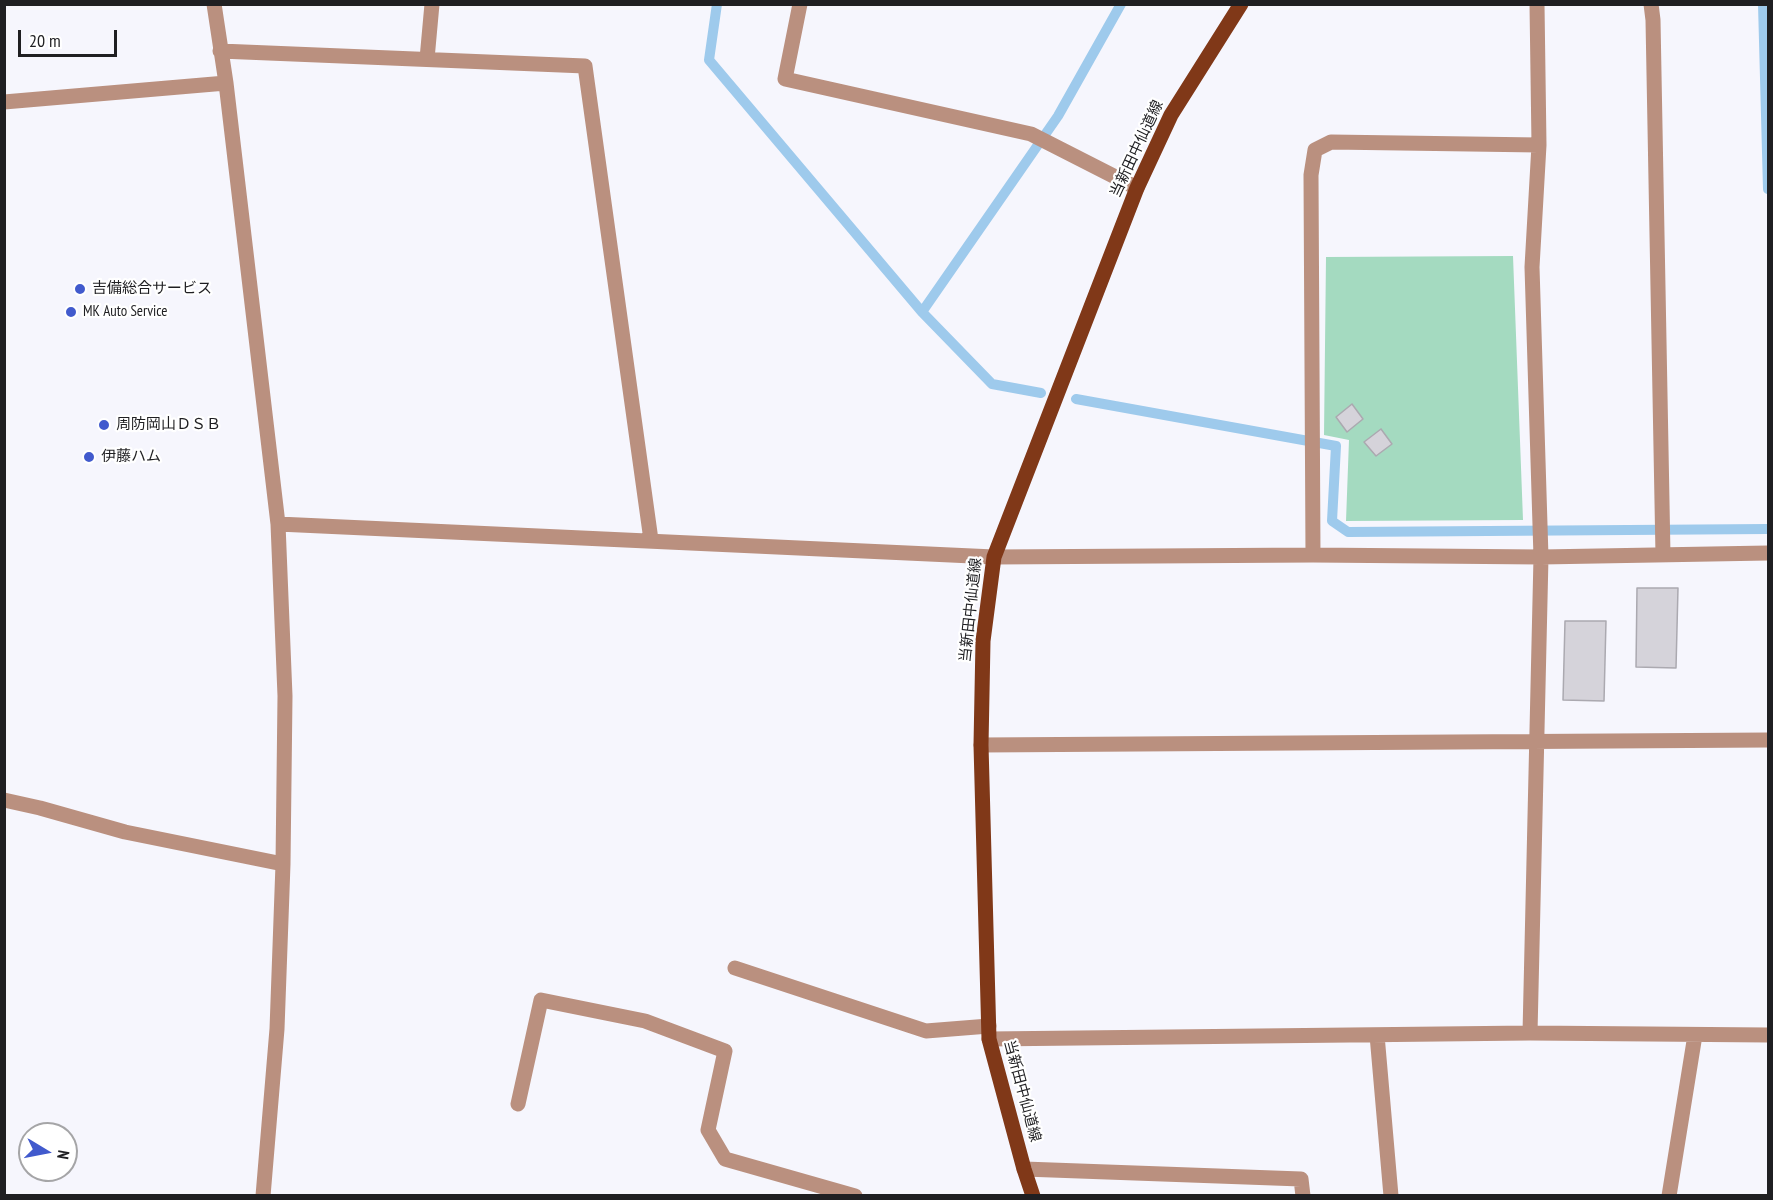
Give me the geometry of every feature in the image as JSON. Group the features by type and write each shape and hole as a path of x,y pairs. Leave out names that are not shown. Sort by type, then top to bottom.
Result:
{"main road":[{"name":"当新田中仙道線","path":"1033,1196 989,1033 981,744 983,642 994,557 1137,188 1171,115 1241,4"}],"street":[{"path":"214,4 226,83 278,524 285,696 283,864 277,1029 263,1196"},
{"path":"427,59 432,4"},
{"path":"800,4 785,79 1031,134 1137,188"},
{"path":"1530,1033 1540,550 1532,267 1539,145 1537,4"},
{"path":"1651,4 1663,547"},
{"path":"220,51 585,66 651,540"},
{"path":"4,102 226,83"},
{"path":"1313,555 1311,175 1315,150 1331,141 1539,145"},
{"path":"278,524 994,557 1313,555 1663,547 1768,553"},
{"path":"981,744 1768,740"},
{"path":"4,800 125,832 283,864"},
{"path":"735,968 926,1031 1377,1035 1530,1033 1768,1035"},
{"path":"518,1104 541,1000 645,1021 725,1051 708,1130 725,1159 855,1196"},
{"path":"1377,1035 1391,1196"},
{"path":"1669,1196 1695,1035"},
{"path":"1024,1169 1301,1179 1302,1196"}],"green space":[{"path":"1513,256 1523,520 1346,521 1349,440 1324,435 1326,257"}],"building":[{"path":"1352,404 1363,419 1347,432 1336,417"},
{"path":"1381,429 1392,444 1376,456 1364,442"},
{"path":"1637,588 1678,588 1676,668 1636,667"},
{"path":"1565,621 1606,621 1604,701 1563,700"}],"waterway":[{"path":"717,4 709,60 922,312 992,384 1041,393"},
{"path":"922,312 1058,116 1121,4"},
{"path":"1763,4 1768,189"},
{"path":"1076,399 1336,446 1332,521 1348,532 1768,529"}],"place":[{"name":"吉備総合サービス","path":"80,289"},
{"name":"MK Auto Service","path":"71,312"},
{"name":"周防岡山ＤＳＢ","path":"104,425"},
{"name":"伊藤ハム","path":"89,457"}]}
